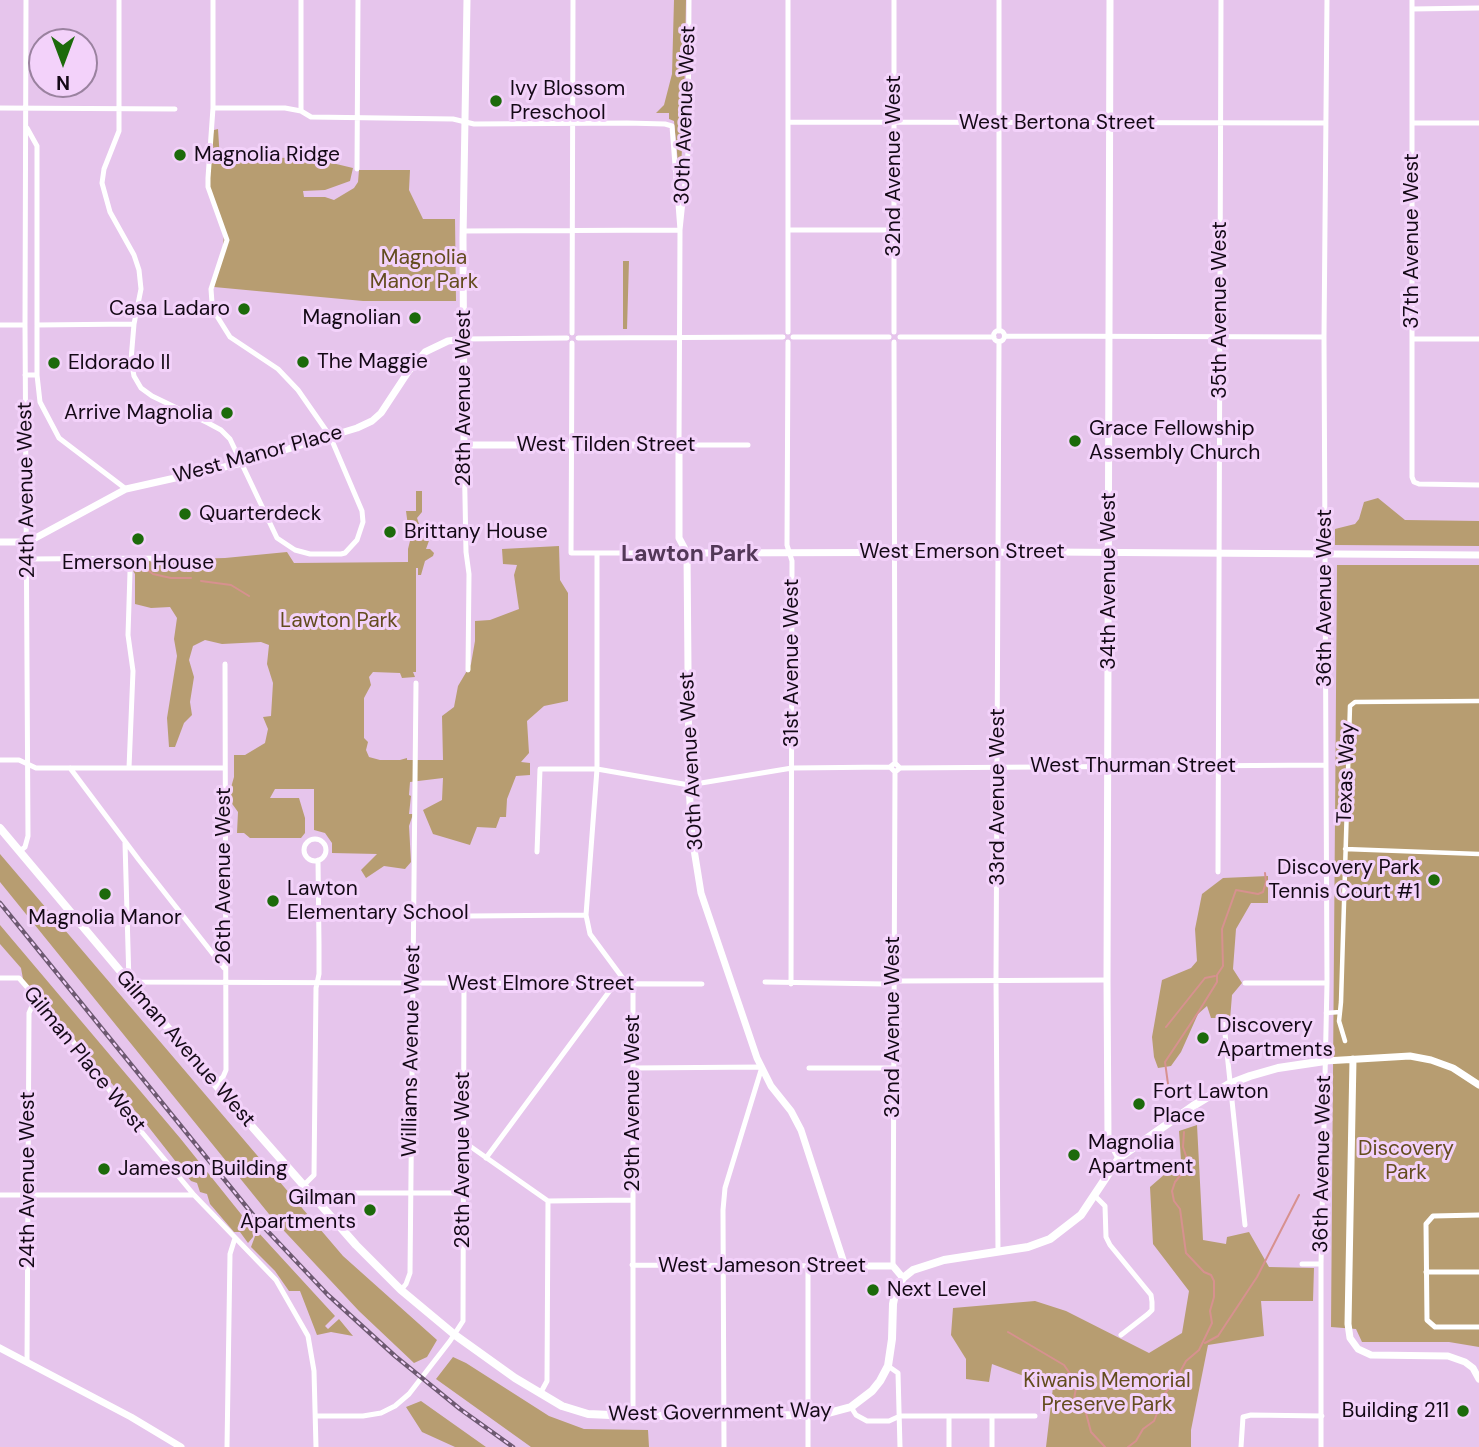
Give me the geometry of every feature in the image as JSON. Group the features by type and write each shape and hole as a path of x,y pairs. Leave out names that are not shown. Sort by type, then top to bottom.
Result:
{"main road":[{"name":"Gilman Avenue West","path":"0,828 215,1084 356,1245 401,1290 455,1335 540,1394 578,1411"},
{"path":"903,1278 925,1265 1028,1247 1055,1236 1075,1221 1119,1158 1165,1124 1229,1084 1278,1068 1325,1061"},
{"name":"West Government Way","path":"578,1411 598,1415 633,1416 808,1415 835,1413 851,1407 872,1391 888,1366 892,1339 892,1304 896,1289 903,1278"}],"street":[{"name":"24th Avenue West","path":"19,852 25,847 28,836 29,765 25,326 26,0"},
{"path":"119,0 119,131 102,183 110,212 134,254 139,270 141,289 131,360 134,376 141,388 165,404 190,413 221,430 230,439 276,538 286,546 310,554 345,553 359,535 363,522 362,511 330,436 298,390 278,369 230,337 215,313 211,289 227,240 208,187 213,108 213,0"},
{"path":"301,0 301,111"},
{"path":"357,169 358,0"},
{"name":"28th Avenue West","path":"467,0 463,231 468,670"},
{"path":"572,445 570,336 573,0"},
{"name":"30th Avenue West","path":"680,230 688,153 690,0"},
{"name":"31st Avenue West","path":"788,0 787,545 792,561 791,984"},
{"name":"32nd Avenue West","path":"893,1266 894,0"},
{"path":"999,0 999,331"},
{"name":"34th Avenue West","path":"1110,0 1108,1138 1119,1158"},
{"name":"35th Avenue West","path":"1219,872 1221,0"},
{"name":"36th Avenue West","path":"1321,1447 1321,1265 1327,983 1324,337 1327,0"},
{"name":"37th Avenue West","path":"1412,0 1412,477 1414,482 1425,485 1479,485"},
{"path":"1412,9 1479,8"},
{"path":"0,108 175,109"},
{"path":"213,108 285,108 301,111 311,117 572,123"},
{"name":"West Bertona Street","path":"788,122 1326,123"},
{"name":"30th Avenue West","path":"572,123 672,126 680,230 679,538 687,553 692,837 701,893 762,1067"},
{"path":"1412,123 1479,123"},
{"name":"24th Avenue West","path":"25,125 37,146 37,375 40,402 59,438 126,489"},
{"path":"463,231 680,230"},
{"path":"788,230 894,230"},
{"path":"37,325 134,324"},
{"path":"0,325 25,326"},
{"path":"999,331 1005,336 1324,337"},
{"path":"994,337 995,332 999,331"},
{"path":"464,340 570,336 994,337 999,342 1005,336"},
{"path":"572,343 578,338"},
{"path":"1412,339 1479,339"},
{"name":"West Manor Place","path":"27,542 126,489 242,463 357,428 372,421 388,406 408,372 425,352 449,341 464,340"},
{"name":"33rd Avenue West","path":"998,1252 996,980 999,342"},
{"path":"26,375 37,375"},
{"name":"West Tilden Street","path":"464,445 748,445"},
{"name":"West Emerson Street","path":"572,445 571,553 1220,552 1479,555"},
{"path":"0,542 27,542"},
{"name":"29th Avenue West","path":"597,553 597,769 586,915 590,934 633,992 633,1416"},
{"path":"28,559 172,558"},
{"path":"129,768 134,671 128,635 130,572"},
{"name":"26th Avenue West","path":"215,1084 226,1070 225,664"},
{"name":"Williams Avenue West","path":"401,1290 410,1273 416,682"},
{"name":"Texas Way","path":"1345,1041 1339,1021 1349,709 1352,703 1479,701"},
{"path":"0,760 19,760 36,768 224,768"},
{"name":"West Thurman Street","path":"537,852 540,769 597,769 689,785 792,768 1325,765"},
{"path":"70,768 125,843 225,968"},
{"path":"312,840 322,842 326,848 325,855 318,860 310,859 306,854 306,844 312,840"},
{"path":"125,843 129,982"},
{"path":"1345,849 1479,854"},
{"path":"304,1185 314,1175 320,905 318,860"},
{"path":"469,916 586,915"},
{"name":"Gilman Place West","path":"0,978 19,978 62,1027 135,1124 194,1195 276,1280 308,1336 314,1371 316,1416"},
{"path":"765,982 791,984 1107,980"},
{"name":"West Elmore Street","path":"129,982 702,984"},
{"path":"1245,983 1327,983"},
{"name":"28th Avenue West","path":"455,1335 463,1321 464,984"},
{"path":"485,1158 614,985"},
{"name":"24th Avenue West","path":"27,1363 29,1013 35,999"},
{"path":"1326,1013 1340,1012"},
{"path":"1224,1024 1245,1225"},
{"path":"1325,1061 1410,1056 1453,1068 1479,1085"},
{"path":"1353,1059 1348,1324 1350,1338 1358,1349 1371,1355 1448,1356 1465,1362 1473,1368 1479,1379"},
{"path":"634,1068 762,1067"},
{"path":"762,1067 771,1086 791,1111 801,1130 845,1266"},
{"path":"724,1447 725,1188 762,1067"},
{"path":"809,1068 892,1068"},
{"path":"464,1142 548,1201 632,1200"},
{"path":"312,1193 463,1193"},
{"path":"0,1195 194,1195"},
{"path":"1095,1196 1105,1206 1106,1237 1151,1295 1152,1310 1121,1335"},
{"path":"540,1394 547,1381 548,1201"},
{"path":"1479,1216 1433,1216 1426,1224 1429,1324 1435,1327 1479,1327"},
{"path":"227,1447 230,1254 234,1238"},
{"path":"1302,1264 1321,1265"},
{"name":"West Jameson Street","path":"632,1265 893,1266"},
{"path":"808,1266 808,1447"},
{"path":"893,1266 903,1278"},
{"path":"1426,1272 1479,1272"},
{"path":"317,1447 316,1416 363,1416 381,1413 395,1405 409,1394 455,1335"},
{"path":"0,1348 131,1417 181,1447"},
{"path":"888,1366 898,1373 900,1447"},
{"path":"851,1407 856,1415 867,1421 889,1421 900,1416 1035,1416"},
{"path":"948,1416 949,1447"},
{"path":"992,1416 992,1447"},
{"path":"1241,1447 1243,1417 1322,1416"}],"green space":[{"path":"674,0 686,0 680,184 674,121 669,119 669,113 656,113 664,105 672,74"},
{"name":"Magnolia Manor Park","path":"218,129 220,160 307,157 353,168 350,181 325,190 303,191 304,197 334,200 354,188 358,182 359,170 410,170 409,190 423,219 455,219 456,301 363,301 214,287 224,233 208,182 210,146 214,130"},
{"path":"623,261 629,261 627,329 623,329"},
{"name":"Lawton Park","path":"416,491 422,491 422,512 417,518 419,535 430,538 426,549 434,553 425,561 421,575 418,575 416,568 416,672 413,672 415,677 402,678 400,673 373,672 369,677 371,685 364,698 364,738 368,742 366,750 369,757 380,760 443,760 442,716 454,707 458,686 471,664 475,621 490,620 519,609 514,575 517,565 503,564 502,549 559,546 560,580 568,593 568,701 544,706 527,721 529,753 521,762 530,763 530,775 516,776 507,799 506,817 500,817 496,828 477,827 470,845 433,834 423,810 442,800 443,778 410,782 409,814 413,814 409,826 411,862 405,869 384,866 366,878 361,870 377,854 332,853 332,843 325,833 314,830 314,789 275,789 270,798 299,798 305,818 305,833 301,838 250,838 244,833 237,833 238,812 228,798 234,777 234,755 245,755 265,743 268,729 263,717 271,716 273,683 267,664 269,645 261,642 222,644 205,640 193,646 189,660 194,677 190,702 192,715 184,723 175,747 169,747 167,718 177,656 174,639 177,618 170,607 151,608 135,604 135,574 128,562 178,562 287,552 294,563 408,562 410,541 406,511 416,511"},
{"path":"1378,498 1405,520 1479,521 1479,546 1335,545 1335,529 1355,524 1364,502"},
{"name":"Discovery Park","path":"1337,565 1479,565 1479,1347 1449,1342 1362,1342 1356,1329 1331,1327"},
{"path":"0,854 343,1256 437,1340 427,1357 414,1363 359,1311 273,1219 0,882"},
{"path":"1268,876 1268,903 1251,903 1236,929 1233,969 1242,983 1232,995 1230,1020 1222,1023 1220,1018 1211,1018 1207,1006 1198,1014 1181,1052 1171,1066 1158,1068 1152,1037 1162,980 1191,968 1197,961 1195,929 1202,894 1223,878"},
{"path":"0,925 180,1138 253,1229 253,1237 248,1243 240,1232 234,1232 210,1204 207,1194 200,1192 197,1183 191,1181 23,979 21,968 0,944"},
{"name":"Kiwanis Memorial Preserve Park","path":"1197,1125 1203,1240 1226,1244 1227,1237 1249,1232 1269,1267 1314,1268 1313,1301 1261,1301 1264,1336 1208,1345 1191,1430 1191,1447 1046,1447 1053,1387 992,1364 989,1382 966,1379 966,1359 951,1335 953,1308 1035,1301 1066,1311 1149,1353 1182,1333 1189,1291 1153,1244 1150,1187 1181,1160 1179,1131"},
{"path":"257,1231 335,1316 325,1326 328,1329 339,1319 353,1336 331,1332 317,1335 300,1291 289,1291 275,1271 251,1247"},
{"path":"453,1357 549,1416 584,1429 648,1430 649,1447 531,1447 436,1379"},
{"path":"421,1401 486,1447 455,1447 422,1432 406,1407"}],"waterway":[{"path":"145,568 153,574 171,578 191,578"},
{"path":"201,581 231,585 249,596"},
{"path":"1168,1084 1165,1062 1217,982 1217,975 1223,966 1222,929 1236,890 1258,894 1263,892 1265,873"},
{"path":"1166,1027 1205,978 1215,976"},
{"path":"1128,1447 1136,1441 1143,1429 1154,1421 1165,1393 1186,1361 1199,1350 1212,1323 1210,1311 1214,1297 1214,1281 1211,1275 1204,1272 1186,1253 1180,1209 1174,1201 1172,1191 1175,1182 1189,1165 1183,1147 1184,1132"},
{"path":"1205,1343 1218,1336 1257,1277 1299,1195"},
{"path":"1008,1332 1064,1365 1076,1388 1074,1399 1086,1413 1091,1432 1105,1447"}],"railway":[{"path":"0,903 258,1221 328,1295 395,1356 460,1409 513,1447"}],"place":[{"name":"Ivy Blossom Preschool","path":"496,101"},
{"name":"Magnolia Ridge","path":"180,155"},
{"name":"Casa Ladaro","path":"244,309"},
{"name":"Magnolian","path":"415,318"},
{"name":"The Maggie","path":"303,362"},
{"name":"Eldorado II","path":"54,363"},
{"name":"Arrive Magnolia","path":"227,413"},
{"name":"Grace Fellowship Assembly Church","path":"1075,441"},
{"name":"Quarterdeck","path":"185,514"},
{"name":"Brittany House","path":"390,532"},
{"name":"Emerson House","path":"138,539"},
{"name":"Discovery Park Tennis Court #1","path":"1434,880"},
{"name":"Magnolia Manor","path":"105,894"},
{"name":"Lawton Elementary School","path":"273,901"},
{"name":"Discovery Apartments","path":"1203,1038"},
{"name":"Fort Lawton Place","path":"1139,1104"},
{"name":"Magnolia Apartment","path":"1074,1155"},
{"name":"Jameson Building","path":"104,1169"},
{"name":"Gilman Apartments","path":"370,1210"},
{"name":"Next Level","path":"873,1290"},
{"name":"Building 211","path":"1463,1411"}],"district":[{"name":"Lawton Park","path":"690,555"}]}
